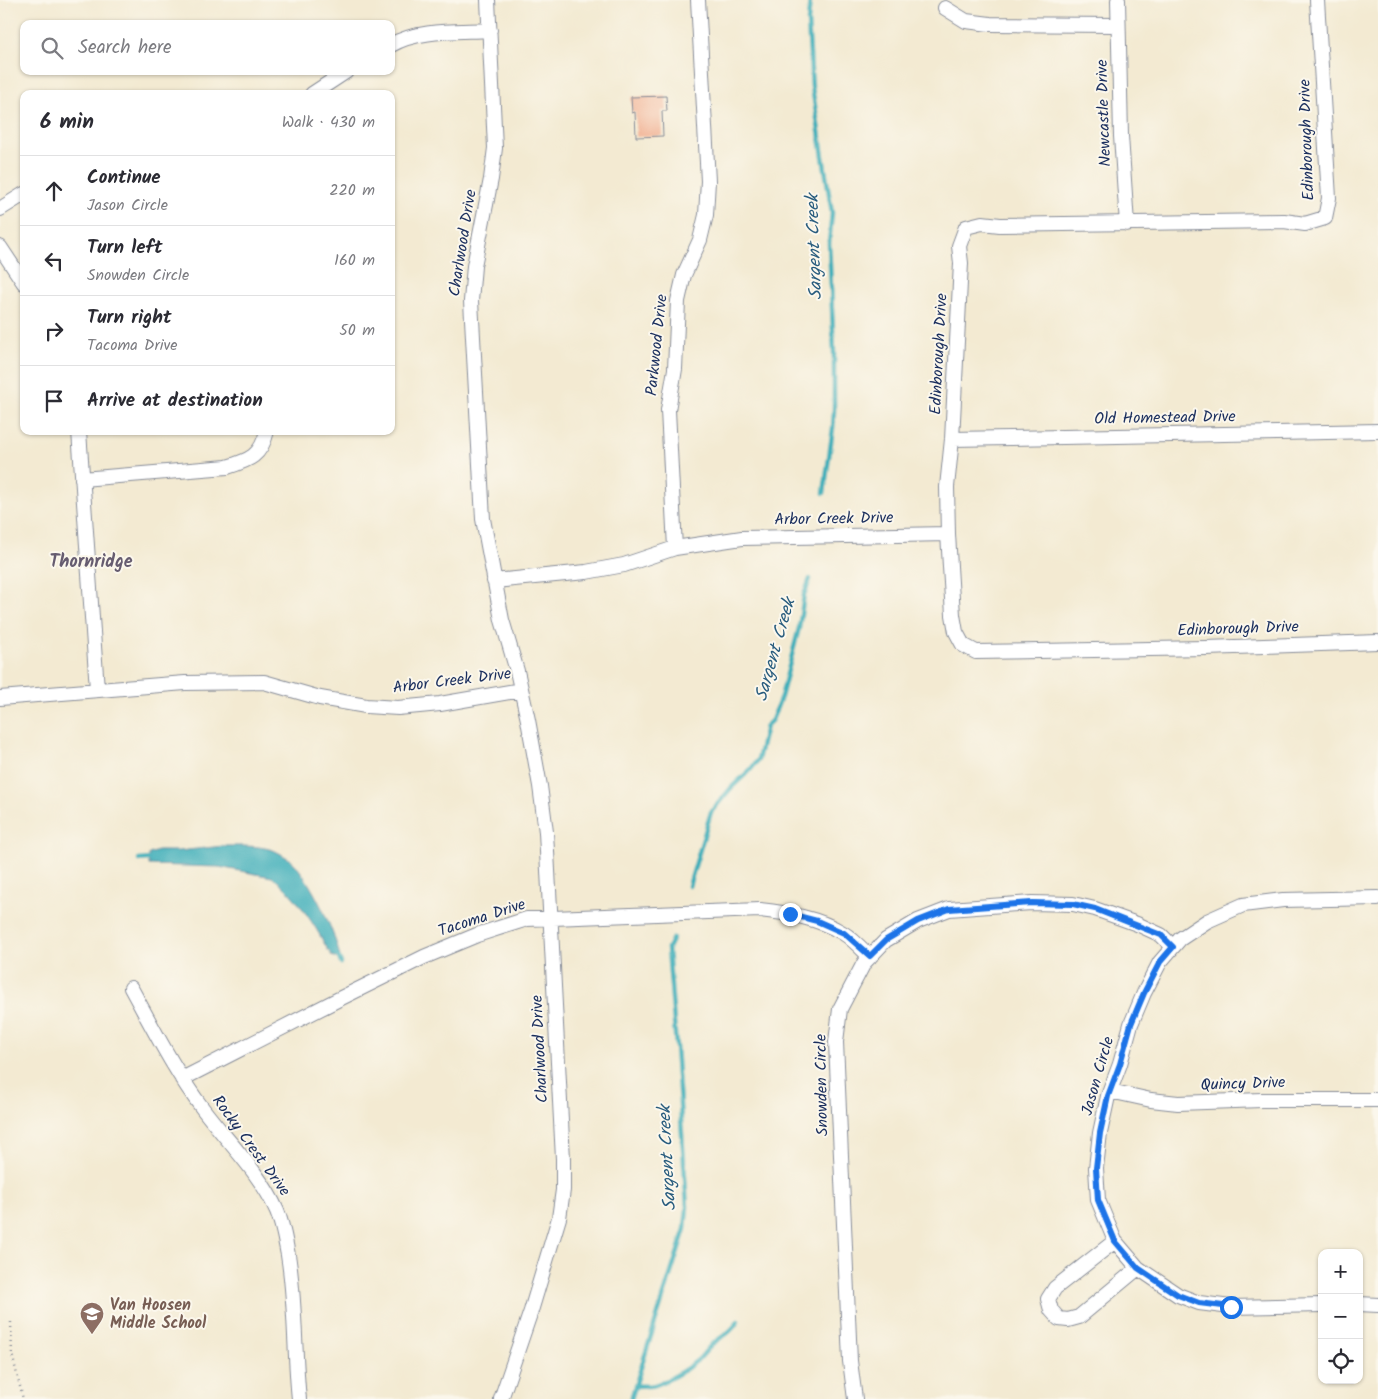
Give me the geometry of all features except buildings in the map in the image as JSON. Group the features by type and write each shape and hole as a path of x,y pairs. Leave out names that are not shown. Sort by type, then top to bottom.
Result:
{"street":[{"name":"Charlwood Drive","path":"488,0 494,148 491,179 474,266 471,301 483,519 494,581"},
{"name":"Parkwood Drive","path":"675,548 668,410 675,368 678,301 684,275 700,240 706,216 708,182 698,0"},
{"name":"Newcastle Drive","path":"1118,0 1121,136 1126,224"},
{"name":"Edinborough Drive","path":"1317,0 1329,198 1325,218 1305,224 1284,220 1126,224 1000,225 982,223 966,227 959,246 961,263 952,439 947,487 953,615 956,632 963,645 976,652 1378,642"},
{"path":"946,8 966,21 990,24 1118,25"},
{"path":"395,44 416,37 445,32 490,30"},
{"path":"318,90 341,75"},
{"path":"0,209 20,196"},
{"path":"0,247 20,277"},
{"name":"Old Homestead Drive","path":"952,439 1378,431"},
{"path":"79,435 97,690"},
{"path":"82,479 227,467 244,462 255,456 264,444 266,435"},
{"name":"Arbor Creek Drive","path":"0,698 185,683 264,682 320,698 366,706 398,708 440,704 521,690 502,620 494,581 586,572 624,565 675,548 742,538 948,534"},
{"name":"Charlwood Drive","path":"502,1399 559,1218 563,1190 560,1075 546,832 540,786 521,690"},
{"name":"Jason Circle","path":"1318,1305 1246,1307 1199,1303 1178,1295 1138,1268 1115,1241 1098,1200 1096,1168 1100,1133 1110,1091 1131,1024 1160,962 1180,939 1207,921 1243,905 1283,900 1378,898"},
{"name":"Snowden Circle","path":"855,1399 850,1361 836,1042 840,1009 864,964 886,940 918,921 949,909 1032,903 1073,904 1095,909 1161,935 1173,947"},
{"name":"Tacoma Drive","path":"182,1079 424,957 477,935 527,919 760,910 790,914 817,921 844,933 870,956"},
{"name":"Rocky Crest Drive","path":"131,988 182,1079 260,1181 277,1210 284,1236 292,1282 296,1370 300,1399"},
{"name":"Quincy Drive","path":"1110,1091 1151,1100 1178,1103 1262,1100 1378,1100"},
{"path":"1115,1241 1055,1288 1048,1298 1051,1310 1059,1319 1068,1320 1079,1317 1138,1268"},
{"path":"1363,1304 1378,1305"}],"path":[{"path":"11,1322 12,1354 23,1399"}],"water":[{"path":"223,846 267,848 288,858 295,864 322,908 340,957 332,956 314,925 291,894 272,877 219,867 149,865 149,854 158,851 179,851"}],"waterway":[{"name":"Sargent Creek","path":"810,0 808,21 812,87 832,213 829,243 834,352 834,411 824,493"},
{"name":"Sargent Creek","path":"689,886 711,812 758,760 766,726 772,720 781,697 799,628 804,595 810,579"},
{"path":"139,860 149,859"},
{"name":"Sargent Creek","path":"631,1399 685,1229 687,1207 668,948 673,938"},
{"path":"339,958 341,963"},
{"path":"636,1386 655,1385 684,1370 699,1359 712,1344 729,1331 738,1321"}],"place":[{"name":"Van Hoosen Middle School","path":"92,1335"}],"district":[{"name":"Thornridge","path":"91,562"}],"route":[{"path":"790,914 817,921 844,933 870,956 886,940 918,921 949,909 991,905 1073,904 1095,909 1161,935 1173,947 1160,962 1144,993 1131,1024 1120,1064 1108,1096 1100,1133 1096,1168 1098,1200 1115,1241 1138,1268 1178,1295 1199,1303 1231,1307"}]}
